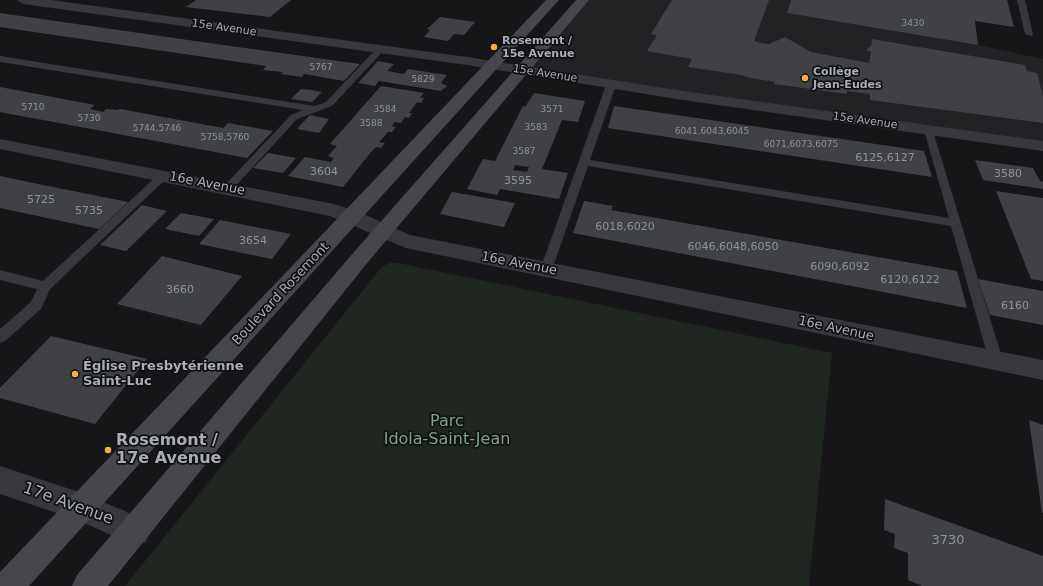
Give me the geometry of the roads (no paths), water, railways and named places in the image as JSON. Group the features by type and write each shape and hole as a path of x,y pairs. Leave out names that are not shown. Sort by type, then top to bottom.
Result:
{"main road":[{"name":"Boulevard Rosemont","path":"8,586 553,0"},
{"path":"88,586 382,233 583,0"}],"street":[{"name":"15e Avenue","path":"23,0 381,49 612,85 1043,146"},
{"name":"16e Avenue","path":"0,144 334,210 352,216 382,233 406,241 1043,370"},
{"name":"17e Avenue","path":"0,480 82,507 136,530"}],"lane":[{"path":"1021,0 1029,34"},
{"path":"228,188 294,117 329,104 381,49"},
{"path":"0,59 313,109"},
{"path":"546,270 612,85"},
{"path":"929,130 996,361"},
{"path":"584,162 956,223"},
{"path":"0,337 36,305 45,286 163,176"},
{"path":"0,275 45,286"}],"place":[{"name":"Rosemont / 15e Avenue","path":"494,47"},
{"name":"Collège Jean-Eudes","path":"805,78"},
{"name":"Église Presbytérienne Saint-Luc","path":"75,374"},
{"name":"Rosemont / 17e Avenue","path":"108,450"}],"park label":[{"name":"Parc Idola-Saint-Jean","path":"447,431"}]}
